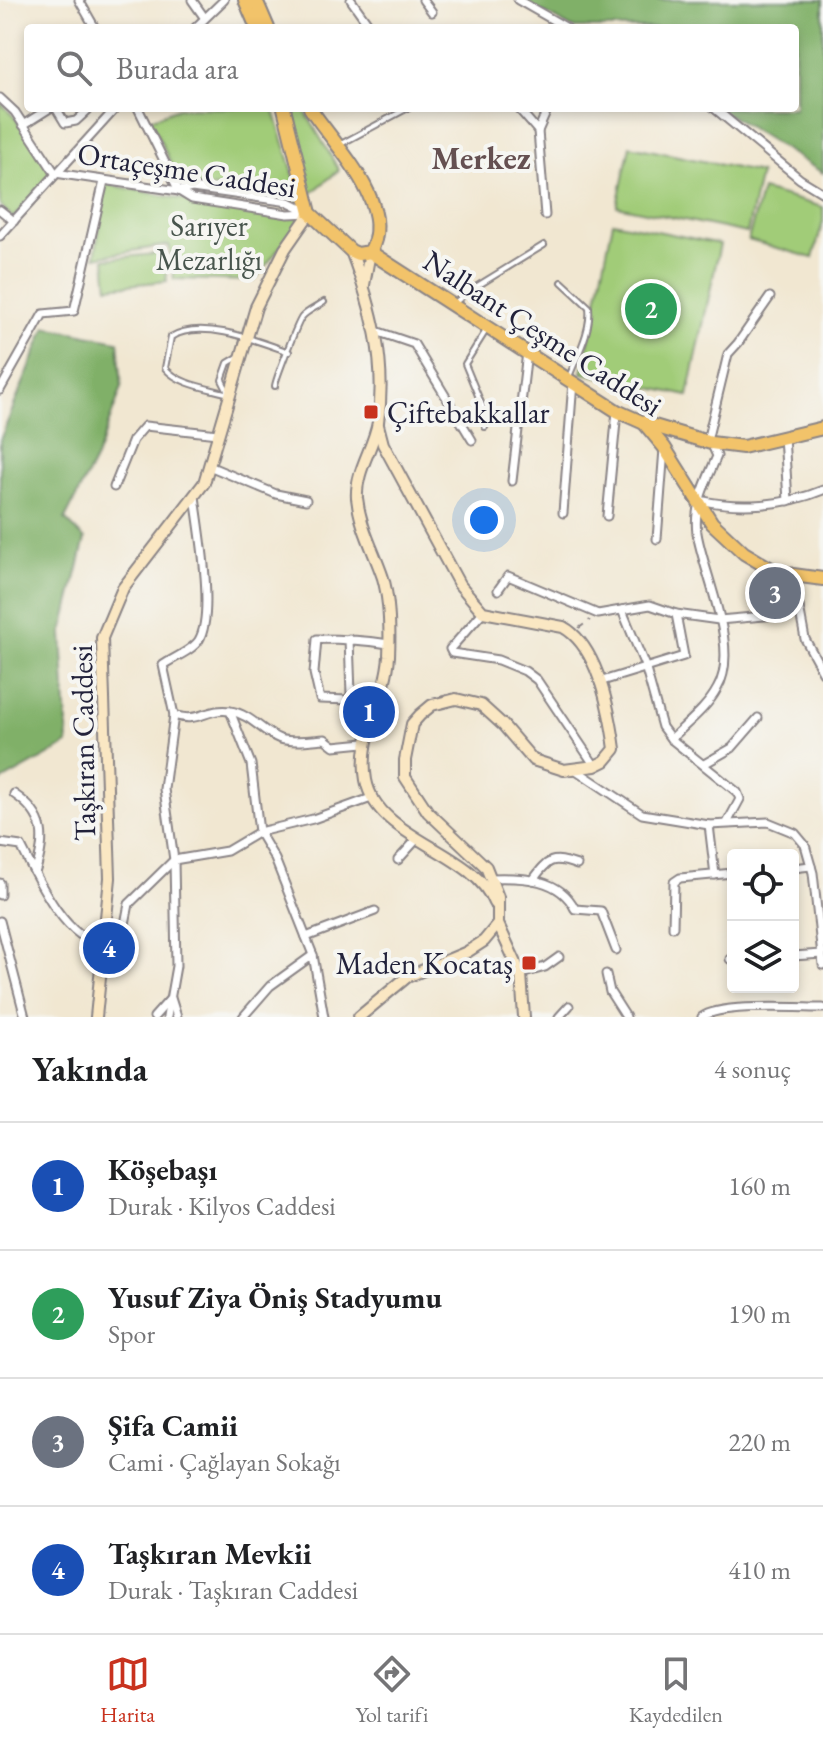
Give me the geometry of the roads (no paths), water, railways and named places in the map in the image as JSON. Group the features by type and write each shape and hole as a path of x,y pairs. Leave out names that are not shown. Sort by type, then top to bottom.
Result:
{"main road":[{"path":"245,0 255,24"},
{"path":"256,0 266,24"},
{"path":"285,112 310,213 351,251 358,254 370,252 377,228 365,184 313,112"},
{"name":"Nalbant Çeşme Caddesi","path":"370,252 617,411 644,423 664,447 712,523 744,553 771,569 823,579"},
{"path":"644,423 709,442 743,447 823,428"},
{"path":"664,447 667,439 675,434 684,434"}],"street":[{"path":"79,0 93,24"},
{"path":"192,0 204,17"},
{"path":"198,24 224,0"},
{"path":"351,0 368,24"},
{"path":"423,0 432,12"},
{"path":"518,0 560,24"},
{"name":"Ortaçeşme Caddesi","path":"0,98 23,125 55,173 179,191 192,199 288,214 310,213"},
{"path":"23,125 46,112"},
{"path":"56,112 65,123 76,121 86,112"},
{"path":"0,236 112,112"},
{"path":"140,112 179,191 192,188 289,202 310,213"},
{"path":"521,112 538,131"},
{"path":"545,215 538,131 546,112"},
{"path":"719,112 800,179 823,193"},
{"path":"0,390 43,314 74,311 104,181"},
{"path":"0,210 14,221"},
{"name":"Taşkıran Caddesi","path":"96,1017 110,878 102,638 123,588 204,483 256,307 285,249 310,213"},
{"path":"351,251 376,331 382,379 378,425 357,493 360,520 384,581 389,621 388,660 364,743 366,784 383,811 417,839 479,880 489,891 498,911"},
{"path":"364,287 370,252"},
{"path":"671,739 717,690 723,673 725,657 719,620 697,532 699,500 717,456 709,442 728,354 770,297"},
{"path":"376,331 414,344 472,440"},
{"path":"512,481 527,352"},
{"path":"563,513 571,381"},
{"path":"607,516 617,411"},
{"path":"378,425 383,444 459,584 483,612 563,627 573,633 590,655 611,720 615,749 605,761 576,770 564,770 533,760 481,705 456,699 432,705 412,724 405,777 428,812 486,867 492,878 498,897 498,924 521,974 524,1017"},
{"path":"114,487 133,440 145,426 218,434"},
{"path":"784,436 788,501"},
{"path":"657,539 664,447"},
{"path":"209,466 276,494 306,500"},
{"path":"699,500 721,505 788,501 823,490"},
{"path":"167,1017 176,966 174,860 164,789 174,715 163,665 198,643 206,622 195,496"},
{"path":"697,532 712,523"},
{"path":"793,575 805,639 823,672"},
{"path":"498,590 508,576 598,614 650,605 676,614 719,620 787,614 799,607"},
{"path":"622,610 645,666 662,727 671,739 737,792 740,799 727,823"},
{"path":"483,612 450,649 452,653 498,660 525,671 537,680 595,766"},
{"path":"599,682 684,656 676,614"},
{"path":"349,639 349,700 320,699 314,673 317,639 349,639 389,644"},
{"path":"174,715 187,720 218,711 230,711 263,726 278,738 293,741 325,739 334,746 364,743"},
{"path":"230,711 251,764 259,832 275,859 313,955 324,1017"},
{"path":"704,764 732,748 758,718"},
{"path":"576,770 642,814 709,825 768,822 795,833 805,845 812,869 823,965"},
{"path":"14,794 28,804 39,820 43,835 35,873"},
{"path":"0,843 21,846 55,908 75,931 91,940 104,942 124,929 129,904 174,860 227,851 259,832 313,819 374,797"},
{"path":"709,825 715,875"},
{"path":"398,860 417,839"},
{"path":"533,880 545,863 553,860 577,865"},
{"path":"799,868 823,870"},
{"path":"673,927 674,882 680,878 727,874"},
{"path":"492,878 543,881 569,895 575,909 601,911 616,950"},
{"path":"0,883 0,895"},
{"path":"306,937 375,911"},
{"path":"0,921 25,1017"},
{"path":"359,1017 407,977 467,952 484,941 498,924"},
{"path":"799,956 822,954"},
{"path":"243,1017 270,986 313,955"},
{"path":"521,974 545,967 559,957"},
{"path":"606,974 610,992 626,1017"},
{"path":"154,1017 171,998"},
{"path":"171,998 177,1017"},
{"path":"559,1017 569,1006"},
{"path":"702,1017 709,1012 738,1008 823,1008"}],"lane":[{"path":"337,146 401,112"},
{"path":"454,304 466,293 544,245"},
{"path":"562,282 589,307 590,313 571,381"},
{"path":"275,386 274,380 289,352 300,319 324,302"},
{"path":"485,427 484,410 465,364 488,327"},
{"path":"229,394 184,381 169,373 165,368 171,337 196,331 247,337 289,352"}],"place":[{"name":"Yusuf Ziya Öniş Stadyumu","path":"651,309"},
{"name":"Çiftebakkallar","path":"371,412"},
{"name":"Şifa Camii","path":"775,593"},
{"name":"Köşebaşı","path":"369,712"},
{"name":"Taşkıran Mevkii","path":"109,948"},
{"name":"Maden Kocataş","path":"529,963"}],"district":[{"name":"Merkez","path":"481,158"}],"park label":[{"name":"Sarıyer Mezarlığı","path":"209,242"}]}
